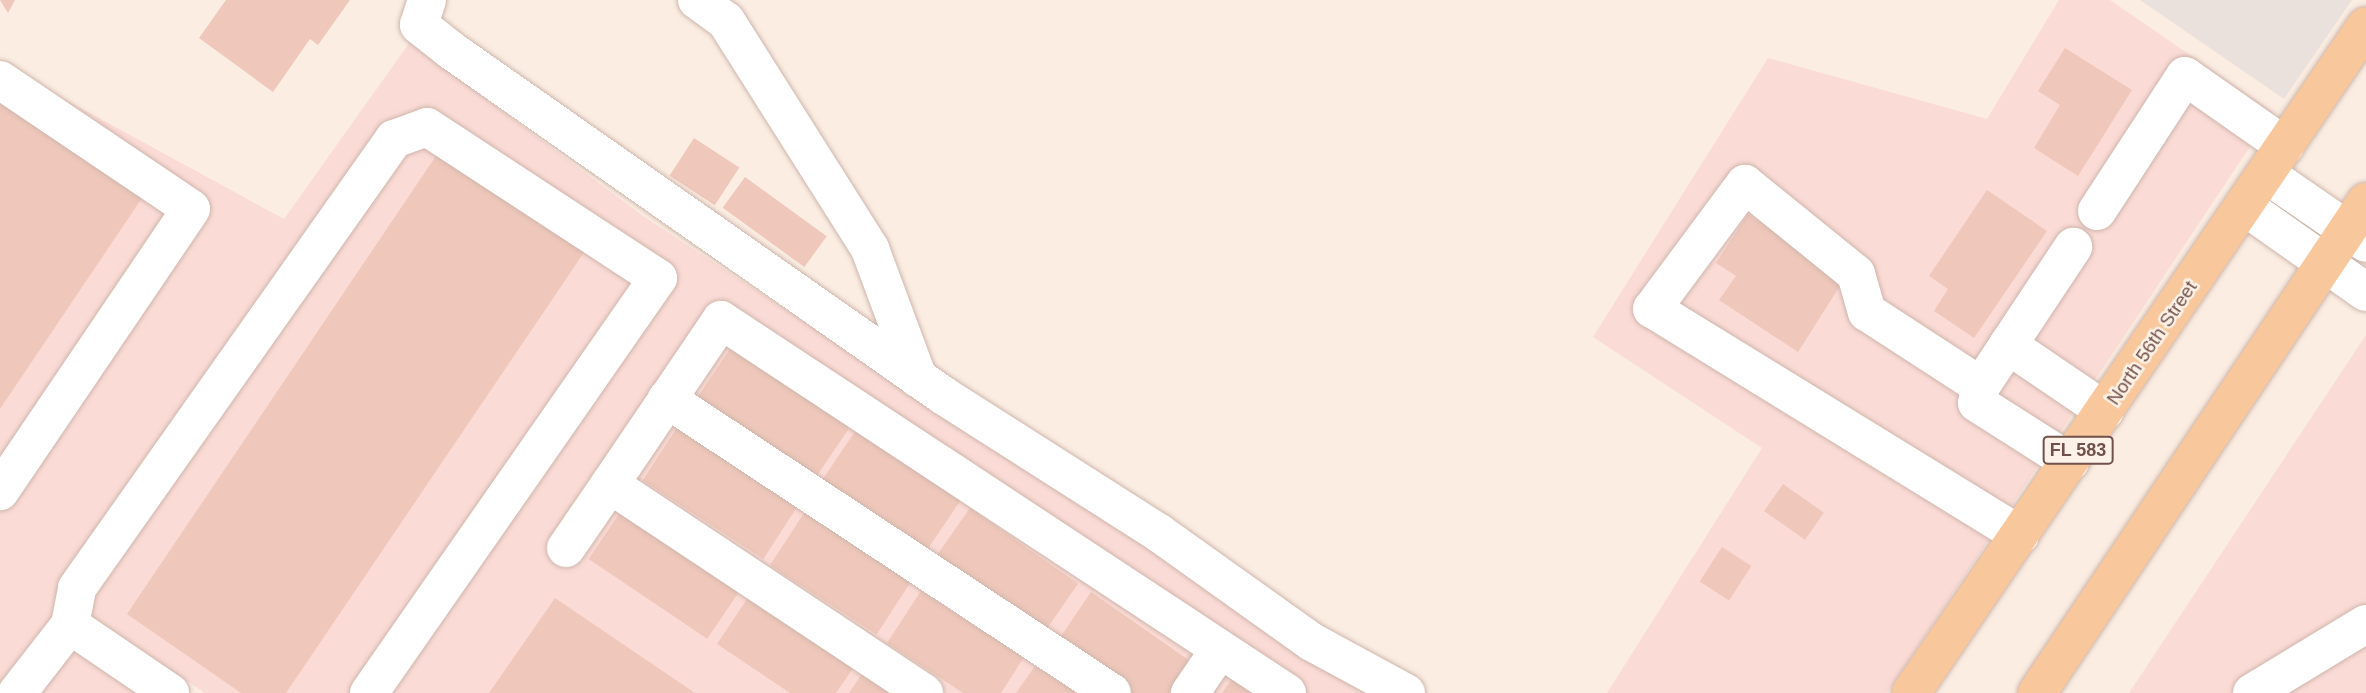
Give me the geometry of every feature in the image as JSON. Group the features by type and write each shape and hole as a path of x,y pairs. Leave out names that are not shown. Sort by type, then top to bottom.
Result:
{"main road":[{"name":"North 56th Street","path":"1911,693 2366,26"},
{"path":"2037,693 2325,263 2360,225"}],"street":[{"path":"427,0 419,25 452,51 918,378 1159,533 1312,642 1406,693"},
{"path":"697,0 726,21 870,249 918,378"},
{"path":"2097,211 2185,76 2276,160 2360,225"},
{"path":"0,80 191,209 0,491"},
{"path":"17,693 69,625 77,588 394,139 427,127 658,278 369,693"},
{"path":"1981,387 1867,312 1856,274 1745,184 1652,309 2020,535"},
{"path":"2244,206 2366,292"},
{"path":"2070,462 1977,403 1981,387 2073,247"},
{"path":"566,548 721,320 1287,693"},
{"path":"2008,345 2105,411"},
{"path":"667,399 1112,693"},
{"path":"610,484 924,693"},
{"path":"2252,693 2366,624"},
{"path":"69,625 170,693"},
{"path":"1191,693 1220,649"}],"shaded area":[{"path":"2059,0 2110,0 2273,112 1887,693 1607,693 1762,448 1593,337 1768,58 1987,119"},
{"path":"2140,0 2352,0 2284,99"},
{"path":"410,42 643,216 1368,693 205,693 80,609 0,687 0,64 284,219"},
{"path":"2366,335 2366,693 2129,693"},
{"path":"72,650 136,693 39,693"}],"building":[{"path":"0,0 15,0 8,13"},
{"path":"226,0 350,0 318,45 310,39 273,92 199,38"},
{"path":"2065,48 2132,90 2078,176 2034,148 2060,105 2038,91"},
{"path":"0,98 142,198 0,409"},
{"path":"694,138 739,167 715,205 669,176"},
{"path":"440,150 585,251 286,693 241,693 127,614"},
{"path":"745,177 827,236 804,267 723,208"},
{"path":"1987,190 2047,231 1974,338 1934,311 1948,289 1929,276"},
{"path":"1748,214 1845,278 1798,352 1719,300 1736,276 1716,263"},
{"path":"732,346 851,426 813,482 695,402"},
{"path":"678,426 799,504 763,559 643,481"},
{"path":"856,430 960,500 922,557 818,486"},
{"path":"1783,484 1824,513 1805,540 1764,511"},
{"path":"625,505 744,585 707,639 589,559"},
{"path":"970,508 1078,584 1041,636 933,560"},
{"path":"806,510 913,579 877,635 770,565"},
{"path":"1722,547 1751,566 1729,600 1700,581"},
{"path":"753,590 858,661 836,693 790,693 717,644"},
{"path":"921,591 1024,657 1001,693 963,693 887,643"},
{"path":"1091,592 1190,661 1169,693 1131,693 1057,642"},
{"path":"555,598 695,693 489,693"},
{"path":"868,665 908,693 849,693"},
{"path":"1035,666 1076,693 1016,693"},
{"path":"1234,676 1259,693 1222,693"}]}
